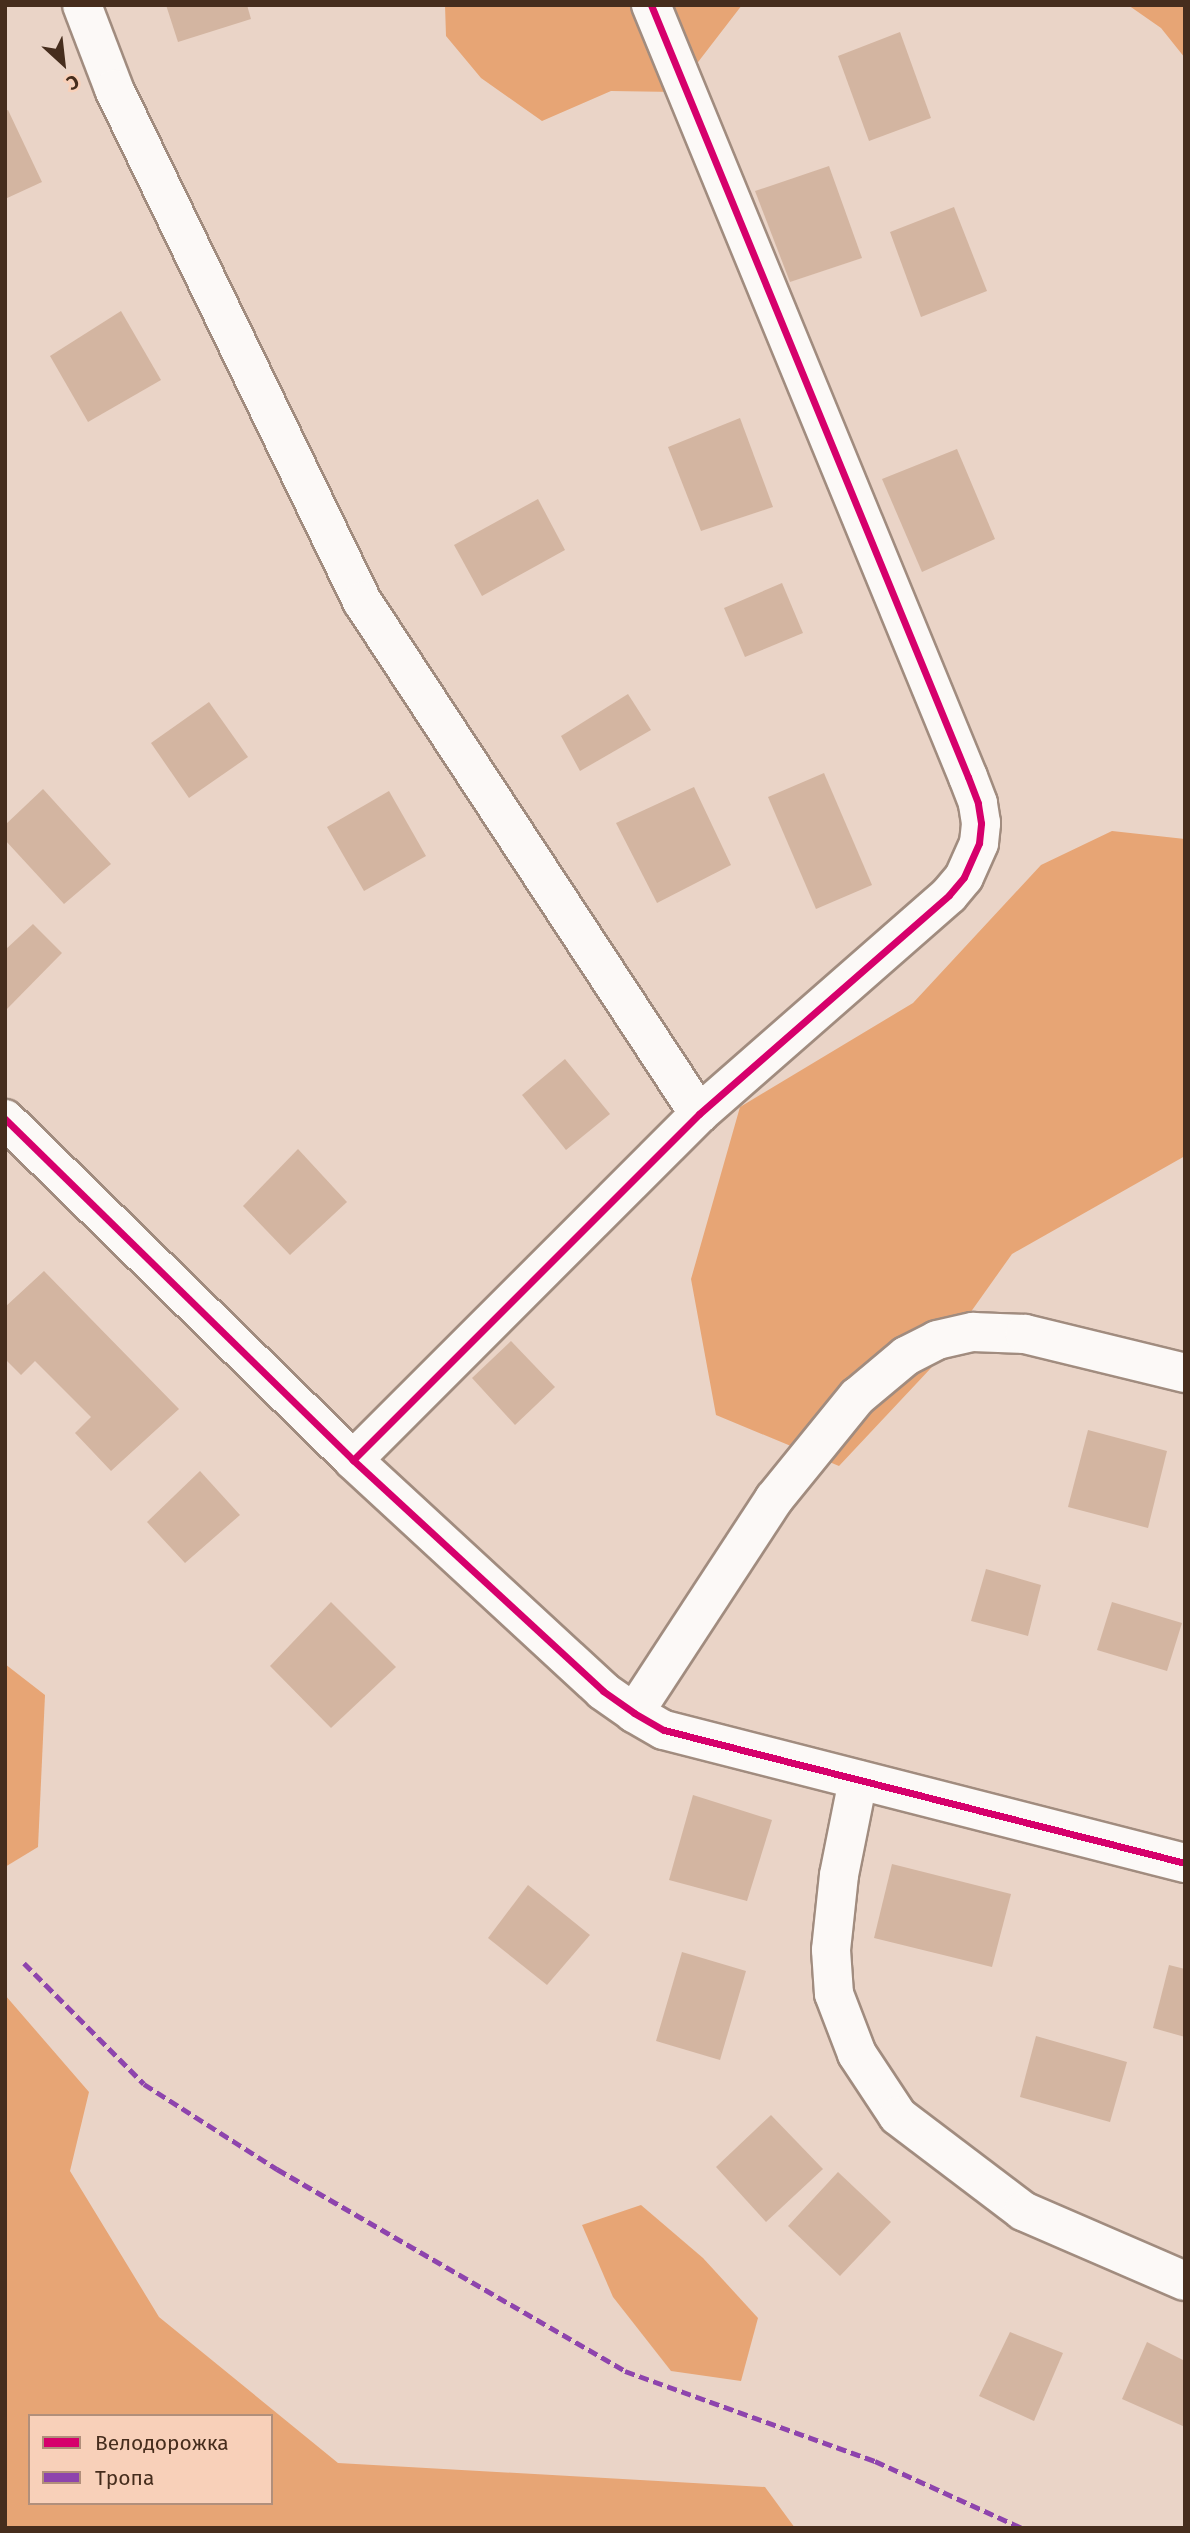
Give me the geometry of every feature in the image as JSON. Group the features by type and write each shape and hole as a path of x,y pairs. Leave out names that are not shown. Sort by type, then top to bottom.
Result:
{"street":[{"path":"82,5 114,89 362,601 699,1114"},
{"path":"353,1460 699,1114 949,895 964,877 973,859 981,823 978,803 968,777 651,5"},
{"path":"5,1119 353,1460 593,1682 634,1713 664,1730 1185,1863"},
{"path":"634,1713 781,1489 857,1397 906,1356 937,1340 973,1332 1025,1334 1185,1373"},
{"path":"858,1780 839,1875 831,1950 838,2012 857,2054 898,2116 1023,2211 1185,2281"}],"shaded area":[{"path":"445,5 742,5 675,92 611,91 542,121 481,78 446,36"},
{"path":"1128,5 1185,5 1185,58 1161,28"},
{"path":"1112,831 1185,839 1185,1156 1012,1254 931,1368 839,1466 716,1415 691,1279 740,1107 913,1003 1041,865"},
{"path":"5,1664 45,1695 38,1847 5,1867"},
{"path":"5,1995 89,2092 70,2171 159,2317 338,2463 765,2487 795,2528 5,2528"},
{"path":"641,2205 703,2258 758,2318 741,2381 671,2371 613,2297 582,2225"}],"building":[{"path":"166,5 247,5 251,19 178,42"},
{"path":"900,32 931,118 869,141 838,56"},
{"path":"8,110 42,182 5,199 5,111"},
{"path":"829,166 862,258 790,282 755,191"},
{"path":"954,207 987,291 921,317 890,232"},
{"path":"121,311 161,380 88,422 50,356"},
{"path":"740,418 773,507 701,531 668,447"},
{"path":"957,449 995,539 922,572 882,479"},
{"path":"538,499 565,550 482,596 454,545"},
{"path":"782,583 803,633 745,657 724,608"},
{"path":"628,694 651,730 580,771 561,736"},
{"path":"209,702 248,757 189,798 151,743"},
{"path":"824,773 872,885 816,909 768,797"},
{"path":"694,787 731,865 657,903 616,823"},
{"path":"43,789 111,864 64,904 5,840 5,825"},
{"path":"389,791 426,856 364,891 327,827"},
{"path":"33,924 62,953 5,1011 5,950"},
{"path":"565,1059 610,1114 566,1150 522,1095"},
{"path":"298,1149 347,1202 290,1255 243,1206"},
{"path":"44,1271 179,1409 111,1471 75,1433 91,1417 35,1361 21,1375 5,1359 5,1307"},
{"path":"511,1341 555,1387 515,1425 472,1378"},
{"path":"1088,1430 1167,1451 1148,1528 1068,1507"},
{"path":"200,1471 240,1515 185,1563 147,1522"},
{"path":"986,1569 1041,1585 1028,1636 971,1621"},
{"path":"331,1602 396,1667 331,1728 270,1666"},
{"path":"1112,1602 1182,1623 1167,1671 1097,1650"},
{"path":"693,1795 772,1820 747,1901 669,1880"},
{"path":"892,1864 1011,1894 992,1967 874,1938"},
{"path":"528,1885 590,1935 547,1985 488,1938"},
{"path":"682,1952 746,1971 720,2060 656,2041"},
{"path":"1169,1965 1185,1969 1185,2037 1153,2028"},
{"path":"1036,2036 1127,2062 1110,2122 1020,2097"},
{"path":"771,2115 823,2169 766,2222 716,2167"},
{"path":"838,2172 891,2222 840,2276 788,2226"},
{"path":"1010,2332 1063,2353 1034,2421 979,2396"},
{"path":"1147,2342 1185,2361 1185,2427 1122,2399"}],"marked path":[{"path":"24,1963 144,2084 277,2169 625,2371 875,2461 1022,2528"}],"cycle path":[{"path":"353,1460 699,1114 949,895 964,877 979,843 981,823 978,803 968,777 651,5"},
{"path":"5,1119 353,1460 603,1691 634,1713 664,1730 1185,1863"}]}
